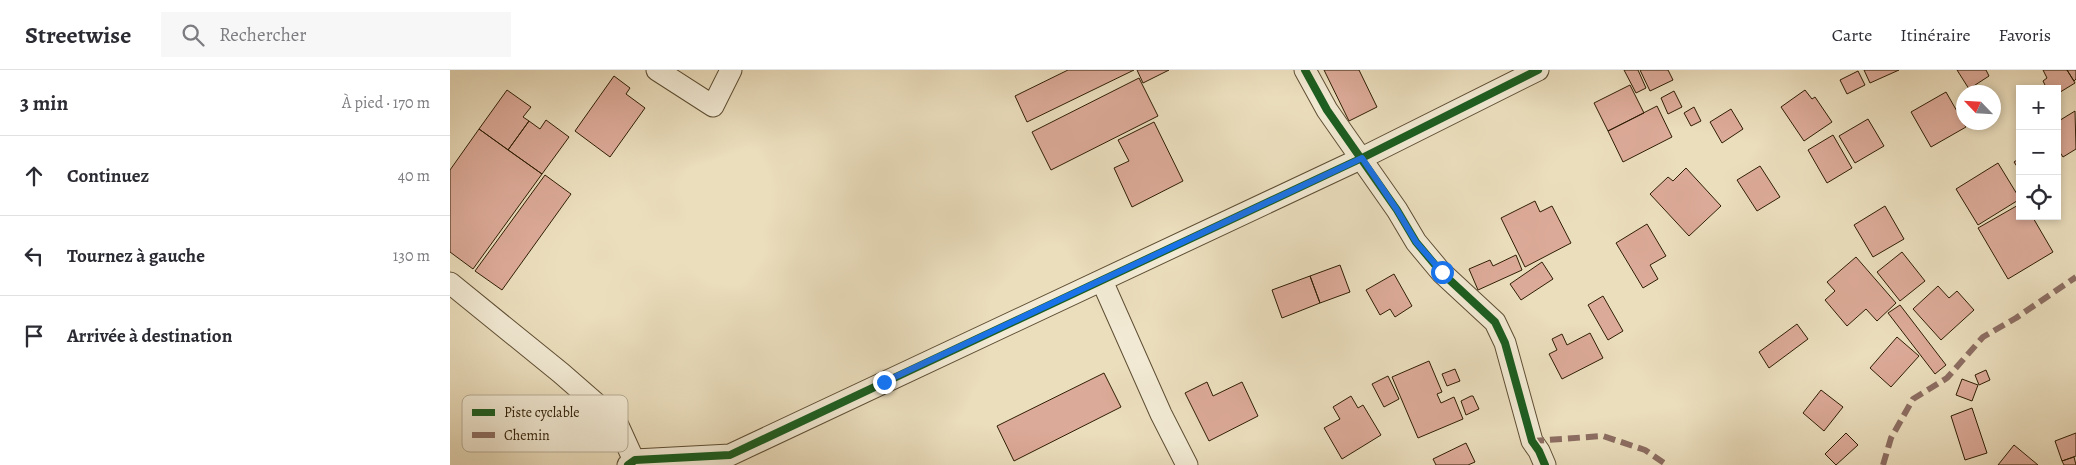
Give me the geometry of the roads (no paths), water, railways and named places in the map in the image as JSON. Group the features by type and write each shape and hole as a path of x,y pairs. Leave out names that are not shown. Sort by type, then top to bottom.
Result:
{"street":[{"path":"657,70 713,106 731,70"},
{"path":"1305,70 1327,110 1362,158 1416,242 1442,272 1494,322 1505,343 1532,441 1545,465"},
{"path":"628,451 633,463 726,460 1362,158 1538,70"},
{"path":"1102,281 1161,414 1187,465"},
{"path":"450,283 587,395"}]}
